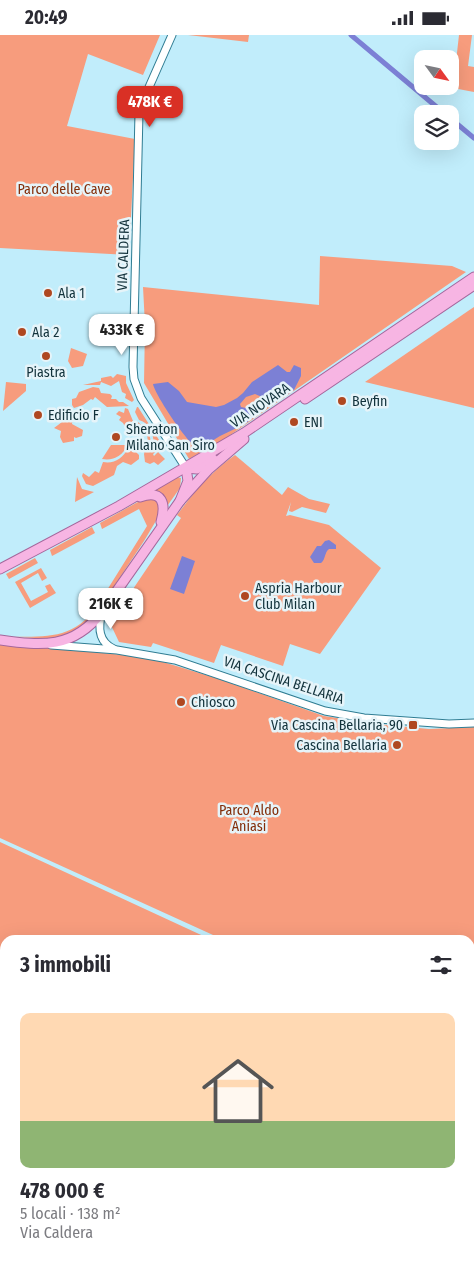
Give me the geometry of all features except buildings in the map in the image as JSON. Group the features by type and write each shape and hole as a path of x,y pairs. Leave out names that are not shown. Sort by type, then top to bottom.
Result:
{"main road":[{"name":"VIA NOVARA","path":"0,569 119,506 244,433 474,277"},
{"name":"VIA NOVARA","path":"180,501 209,469 236,445 474,285"},
{"path":"180,501 188,481 186,468 197,469 236,445"},
{"path":"119,506 143,496 159,497 164,503 165,509 160,530"},
{"name":"VIA CASCINA BELLARIA","path":"0,640 48,644 62,641 82,631 102,612 180,501"}],"street":[{"name":"VIA CALDERA","path":"172,35 139,113 133,367 134,379 141,398 186,468"},
{"path":"102,612 100,624 101,637 107,645 117,650"},
{"name":"VIA CASCINA BELLARIA","path":"48,644 117,650 175,660 325,711 364,719 449,724 474,723"}],"green space":[{"name":"Parco delle Cave","path":"0,35 160,35 143,75 88,54 67,126 135,139 129,255 0,248"},
{"path":"188,35 249,35 248,42"},
{"path":"459,35 472,35 468,66 474,67 474,92 459,89 459,50 457,50"},
{"path":"320,256 452,266 466,272 223,440 189,459 144,383 145,325 143,287 319,305"},
{"path":"474,307 474,408 365,382 468,311"},
{"path":"71,348 87,354 83,366 72,368 68,361"},
{"path":"117,374 126,376 126,383 134,400 132,402 125,398 126,394 122,392 119,381 111,386 101,382 100,385 83,385 101,381 101,378 111,376 113,378"},
{"path":"6,382 26,384 26,391 3,411"},
{"path":"93,387 99,388 101,393 110,394 112,396 111,399 116,399 129,406 107,407 95,397 93,400 91,399 83,405 74,408 72,399 76,398 79,392"},
{"path":"137,407 161,443 162,447 153,454 154,456 158,452 165,459 158,465 154,462 150,464 145,462 145,451 140,450 136,445 139,447 148,443 147,434 138,432 138,422 150,436 150,447 154,444 150,429 146,423 139,420 135,412"},
{"path":"125,408 128,409 133,421 132,432 128,432 119,420 121,417 116,414 119,411 124,413"},
{"path":"68,410 70,418 73,417 72,424 83,430 82,436 74,437 74,441 63,443 60,437 61,431 54,428 66,419 66,412"},
{"path":"111,445 127,445 117,457 102,459"},
{"path":"128,449 133,449 139,455 139,459 131,465 123,462 117,466 114,475 93,486 86,484 82,476 83,473 89,477 95,471 99,473 103,462 118,460"},
{"name":"Aspria Harbour Club Milan","path":"235,455 282,495 288,487 309,499 330,504 326,513 302,507 292,512 289,511 291,502 286,516 290,515 329,525 381,568 320,654 290,644 283,666 221,645 214,663 153,643 151,647 119,642 110,623 181,518 177,515 203,483"},
{"path":"77,477 82,489 94,492 75,502"},
{"path":"177,477 181,478 180,488 165,509 149,493"},
{"path":"145,498 158,500 160,514 95,615 75,631 57,639 14,637 47,636 67,631 76,627 94,611 147,526 139,509 102,529 100,523"},
{"path":"92,527 95,533 52,556 50,550"},
{"path":"35,558 38,563 9,579 6,574"},
{"path":"41,568 47,578 42,581 38,573 21,583 31,601 48,592 45,586 50,584 56,593 30,608 15,582"},
{"name":"Parco Aldo Aniasi","path":"0,643 134,656 160,661 219,679 324,716 429,729 474,727 474,935 213,935 0,838"},
{"path":"0,842 201,935 0,935"}],"water":[{"path":"278,365 287,372 290,372 294,365 301,368 301,376 294,390 245,424 199,449 194,446 173,419 153,384 168,382 179,391 187,402 216,407 237,398 252,382","holes":["255,394 262,397 262,402 251,409 241,407 240,404 246,397"]},
{"path":"329,540 336,545 336,549 329,549 321,563 314,563 310,557 317,546 321,546 325,541"},
{"path":"182,556 195,561 184,594 170,589"}],"waterway":[{"path":"351,35 434,105"},
{"path":"459,126 474,138"}],"place":[{"name":"Ala 1","path":"48,293"},
{"name":"Ala 2","path":"22,332"},
{"name":"Piastra","path":"46,356"},
{"name":"Beyfin","path":"342,401"},
{"name":"Edificio F","path":"38,415"},
{"name":"ENI","path":"294,422"},
{"name":"Sheraton Milano San Siro","path":"116,437"},
{"name":"Aspria Harbour Club Milan","path":"245,596"},
{"name":"Chiosco","path":"181,702"},
{"name":"Via Cascina Bellaria, 90","path":"413,725"},
{"name":"Cascina Bellaria","path":"397,745"}]}
